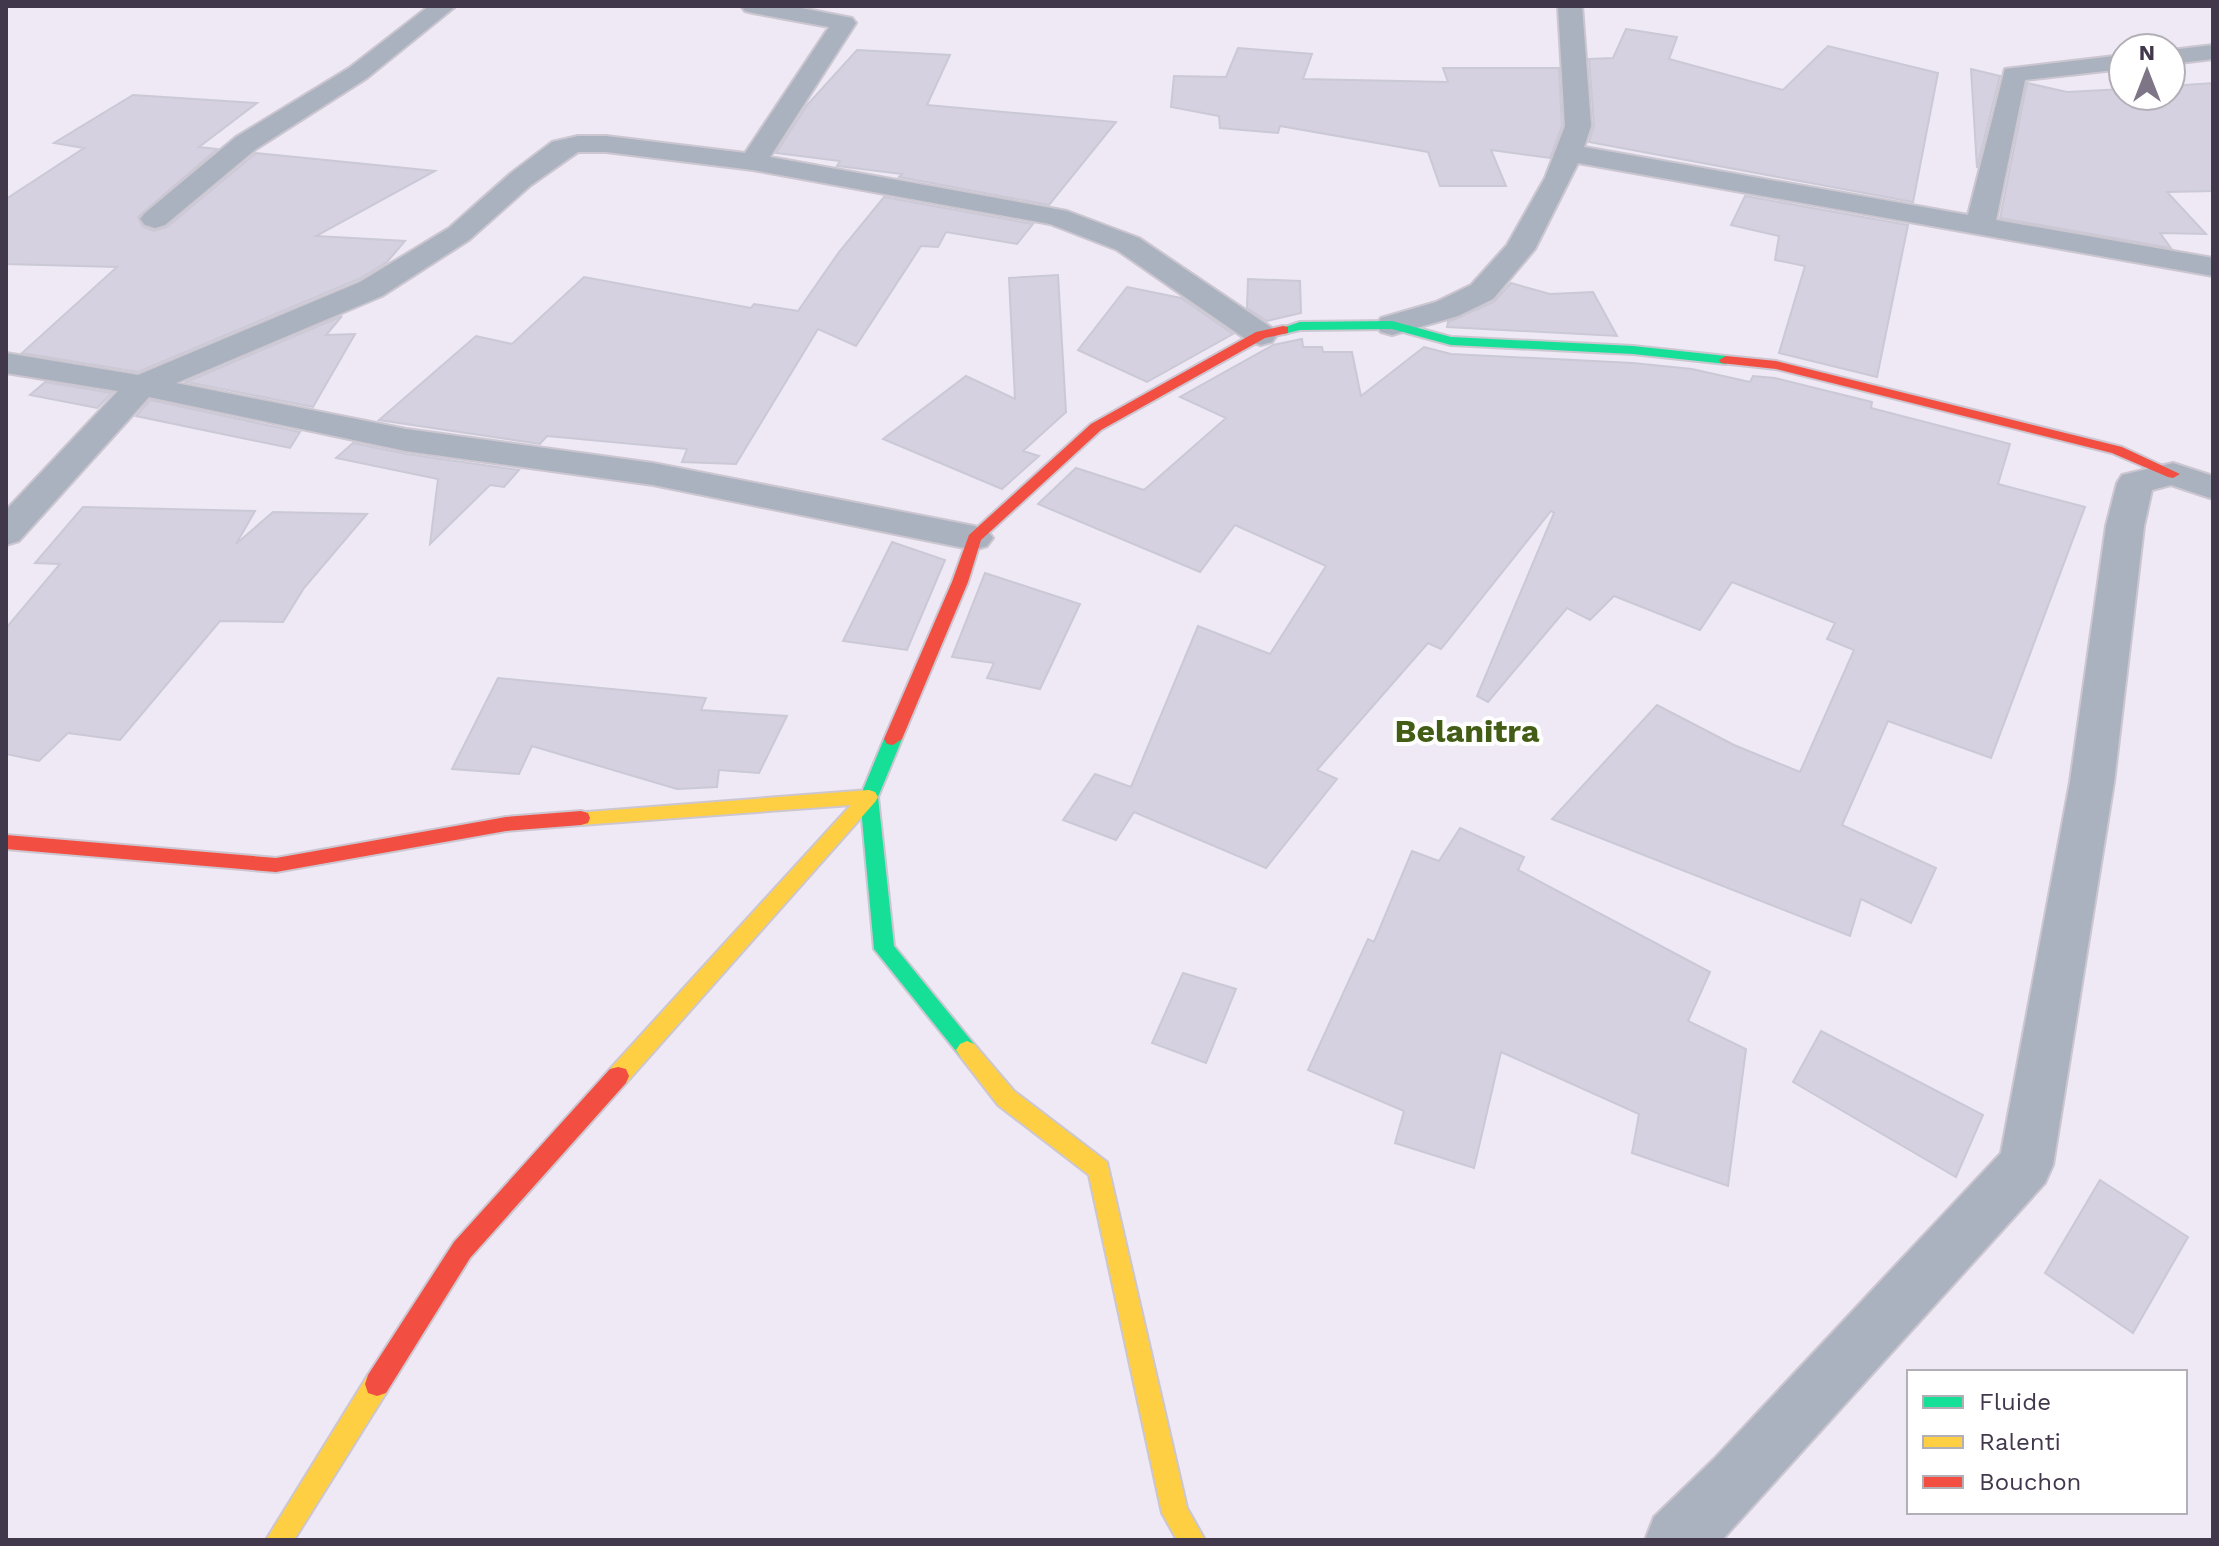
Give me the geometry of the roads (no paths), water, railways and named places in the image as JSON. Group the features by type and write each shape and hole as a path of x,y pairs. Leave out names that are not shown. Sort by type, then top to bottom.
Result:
{"street":[{"path":"155,219 246,143 358,73 444,6"},
{"path":"753,6 844,23 753,162"},
{"path":"279,1540 462,1250 869,797 960,582 974,538 1096,427 1261,335 1300,326 1392,325 1447,309 1482,292 1520,249 1559,178 1578,126 1570,6"},
{"path":"2187,55 2213,52"},
{"path":"1980,227 2014,74 2107,64"},
{"path":"6,533 142,385 371,289 459,234 521,179 562,148 606,144 753,162 1057,217 1128,244 1261,335"},
{"path":"1569,153 2213,267"},
{"path":"1392,325 1451,341 1633,350 1776,365 2117,450 2213,488"},
{"path":"6,363 142,385 406,440 653,474 974,538"},
{"path":"1677,1540 1736,1481 2026,1165 2092,782 2125,526 2135,483 2173,474"},
{"path":"6,842 276,865 506,824 869,797"},
{"path":"869,797 884,949 1006,1098 1099,1169 1175,1513 1192,1540"}],"district":[{"name":"Belanitra","path":"1467,731"}]}
